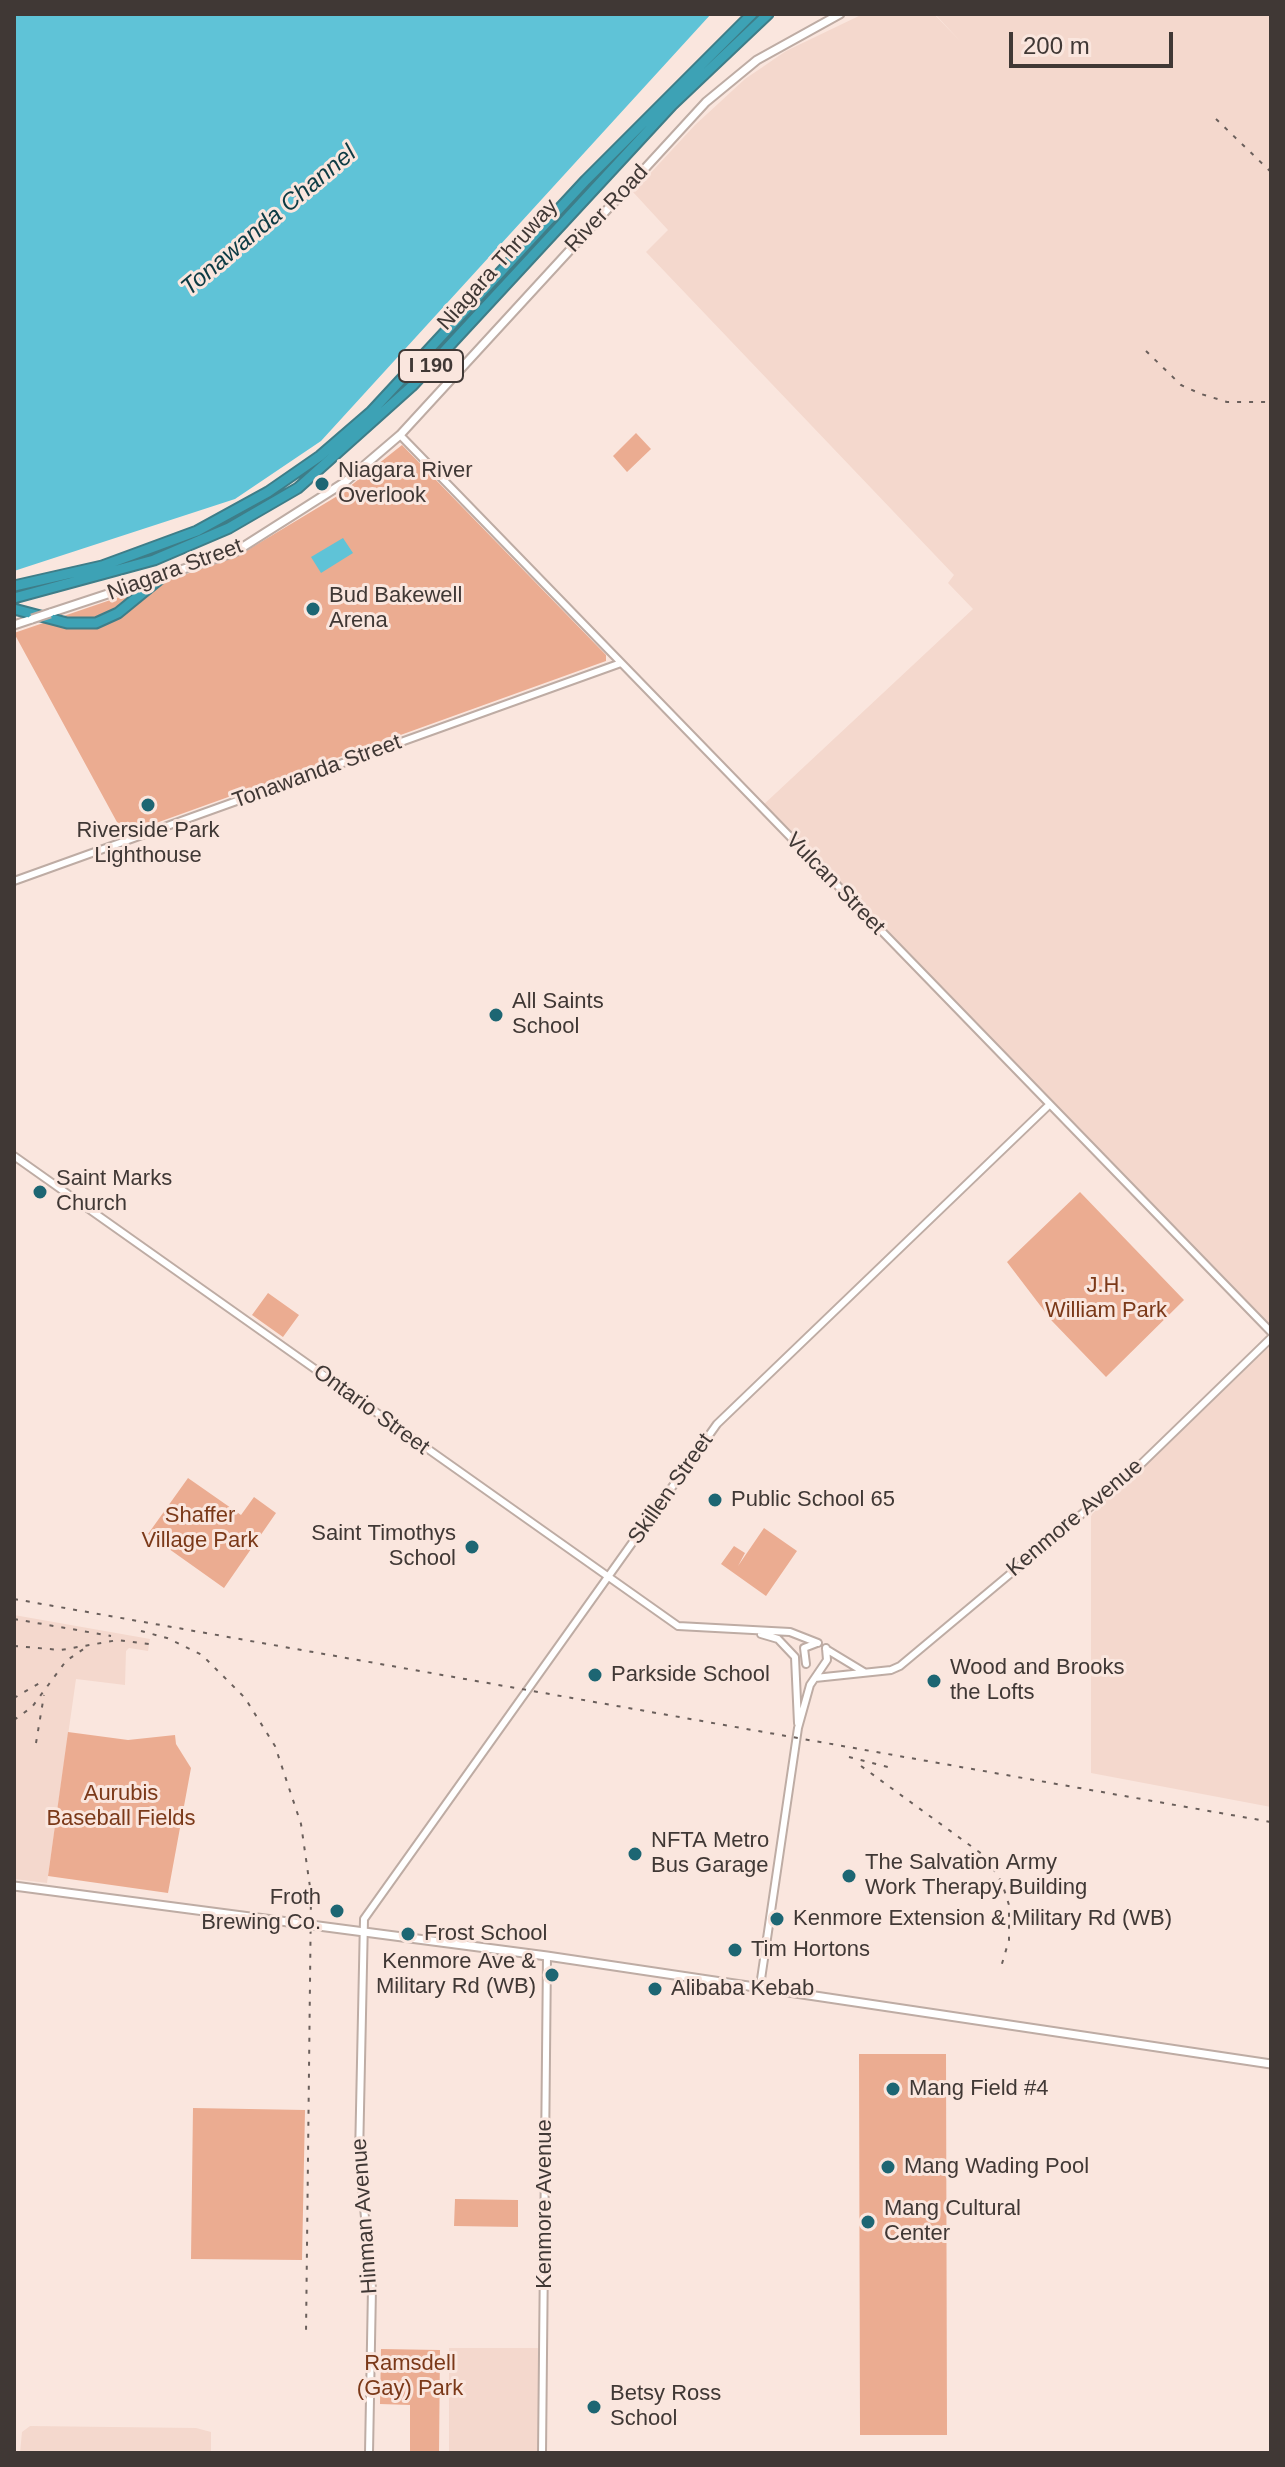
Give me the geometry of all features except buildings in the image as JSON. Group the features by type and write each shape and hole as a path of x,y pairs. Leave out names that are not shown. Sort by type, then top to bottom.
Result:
{"highway":[{"name":"Niagara Thruway","path":"14,586 102,566 197,531 268,492 328,450 371,412 586,180 752,14"},
{"name":"Niagara Thruway","path":"14,598 154,560 229,528 298,488 412,386 672,105 768,14"},
{"path":"14,609 67,623 96,623 118,613 162,577"}],"main road":[{"name":"River Road","path":"400,435 706,102 756,61 840,14"},
{"name":"Niagara Street","path":"14,625 242,548 328,494 400,435"},
{"path":"14,1886 760,1986 1271,2064"}],"street":[{"name":"Vulcan Street","path":"400,435 1271,1335"},
{"name":"Tonawanda Street","path":"14,881 621,663"},
{"name":"Skillen Street","path":"361,1932 367,1913 384,1888 717,1424 1049,1105"},
{"name":"Ontario Street","path":"14,1156 678,1626 790,1632 818,1643"},
{"name":"Kenmore Avenue","path":"820,1672 891,1670 900,1666 1138,1467 1271,1335"},
{"name":"Ontario Street","path":"741,1629 778,1639 800,1660"},
{"path":"760,1986 798,1728 800,1660 810,1644 818,1643 864,1672"},
{"path":"798,1728 827,1660 826,1648"},
{"path":"800,1660 820,1672"},
{"name":"Hinman Avenue","path":"361,1932 359,2157 372,2288 369,2453"},
{"name":"Kenmore Avenue","path":"542,2453 547,1956"}],"shaded area":[{"path":"863,14 934,14 961,42 935,14 1271,14 1271,1332 761,807 973,609 948,583 954,575 646,252 668,230 633,192 695,125 745,79 786,51"},
{"path":"1271,1345 1271,1807 1091,1773 1091,1515"},
{"path":"14,1615 150,1639 148,1651 129,1648 126,1651 125,1685 76,1679 47,1883 14,1879"},
{"path":"449,2348 538,2348 538,2453 449,2453"},
{"path":"30,2426 196,2428 211,2432 211,2453 20,2453 22,2432"}],"green space":[{"path":"636,433 651,449 627,472 613,456"},
{"path":"402,445 606,655 606,661 120,836 114,827 118,824 14,633 236,557 339,495"},
{"name":"J.H. William Park","path":"1080,1192 1184,1300 1106,1377 1052,1321 1007,1262"},
{"path":"268,1293 299,1315 283,1337 252,1315"},
{"name":"Shaffer Village Park","path":"188,1478 241,1515 254,1497 276,1513 224,1588 148,1534"},
{"path":"764,1528 797,1551 766,1596 721,1564 734,1546 745,1553 738,1566"},
{"name":"Aurubis Baseball Fields","path":"68,1732 128,1740 175,1735 176,1744 191,1768 168,1893 48,1876"},
{"path":"859,2054 946,2054 947,2435 860,2435"},
{"path":"193,2108 305,2110 302,2260 191,2259"},
{"path":"455,2199 518,2200 518,2227 454,2226"},
{"name":"Ramsdell (Gay) Park","path":"381,2349 440,2350 439,2453 410,2453 410,2405 380,2404"}],"water":[{"name":"Tonawanda Channel","path":"14,14 711,14 321,441 235,499 14,571"},
{"path":"343,538 353,553 321,573 311,557"}],"railway":[{"path":"1216,119 1271,172"},
{"path":"1146,351 1181,385 1201,394 1227,402 1271,402"},
{"path":"14,1599 1271,1822"},
{"path":"14,1619 111,1636"},
{"path":"141,1631 167,1638 202,1655 245,1698 275,1746 301,1824 311,1894 306,2334"},
{"path":"14,1646 61,1650 118,1640 156,1645"},
{"path":"14,1720 32,1707 66,1661 85,1648"},
{"path":"14,1698 45,1680"},
{"path":"36,1743 44,1695"},
{"path":"849,1757 892,1768"},
{"path":"861,1766 986,1857 1002,1883 1009,1905 1009,1940 1001,1967"}],"place":[{"name":"Niagara River Overlook","path":"322,484"},
{"name":"Bud Bakewell Arena","path":"313,609"},
{"name":"Riverside Park Lighthouse","path":"148,805"},
{"name":"All Saints School","path":"496,1015"},
{"name":"Saint Marks Church","path":"40,1192"},
{"name":"Public School 65","path":"715,1500"},
{"name":"Saint Timothys School","path":"472,1547"},
{"name":"Parkside School","path":"595,1675"},
{"name":"Wood and Brooks the Lofts","path":"934,1681"},
{"name":"NFTA Metro Bus Garage","path":"635,1854"},
{"name":"The Salvation Army Work Therapy Building","path":"849,1876"},
{"name":"Froth Brewing Co.","path":"337,1911"},
{"name":"Kenmore Extension & Military Rd (WB)","path":"777,1919"},
{"name":"Frost School","path":"408,1934"},
{"name":"Tim Hortons","path":"735,1950"},
{"name":"Kenmore Ave & Military Rd (WB)","path":"552,1975"},
{"name":"Alibaba Kebab","path":"655,1989"},
{"name":"Mang Field #4","path":"893,2089"},
{"name":"Mang Wading Pool","path":"888,2167"},
{"name":"Mang Cultural Center","path":"868,2222"},
{"name":"Betsy Ross School","path":"594,2407"}]}
